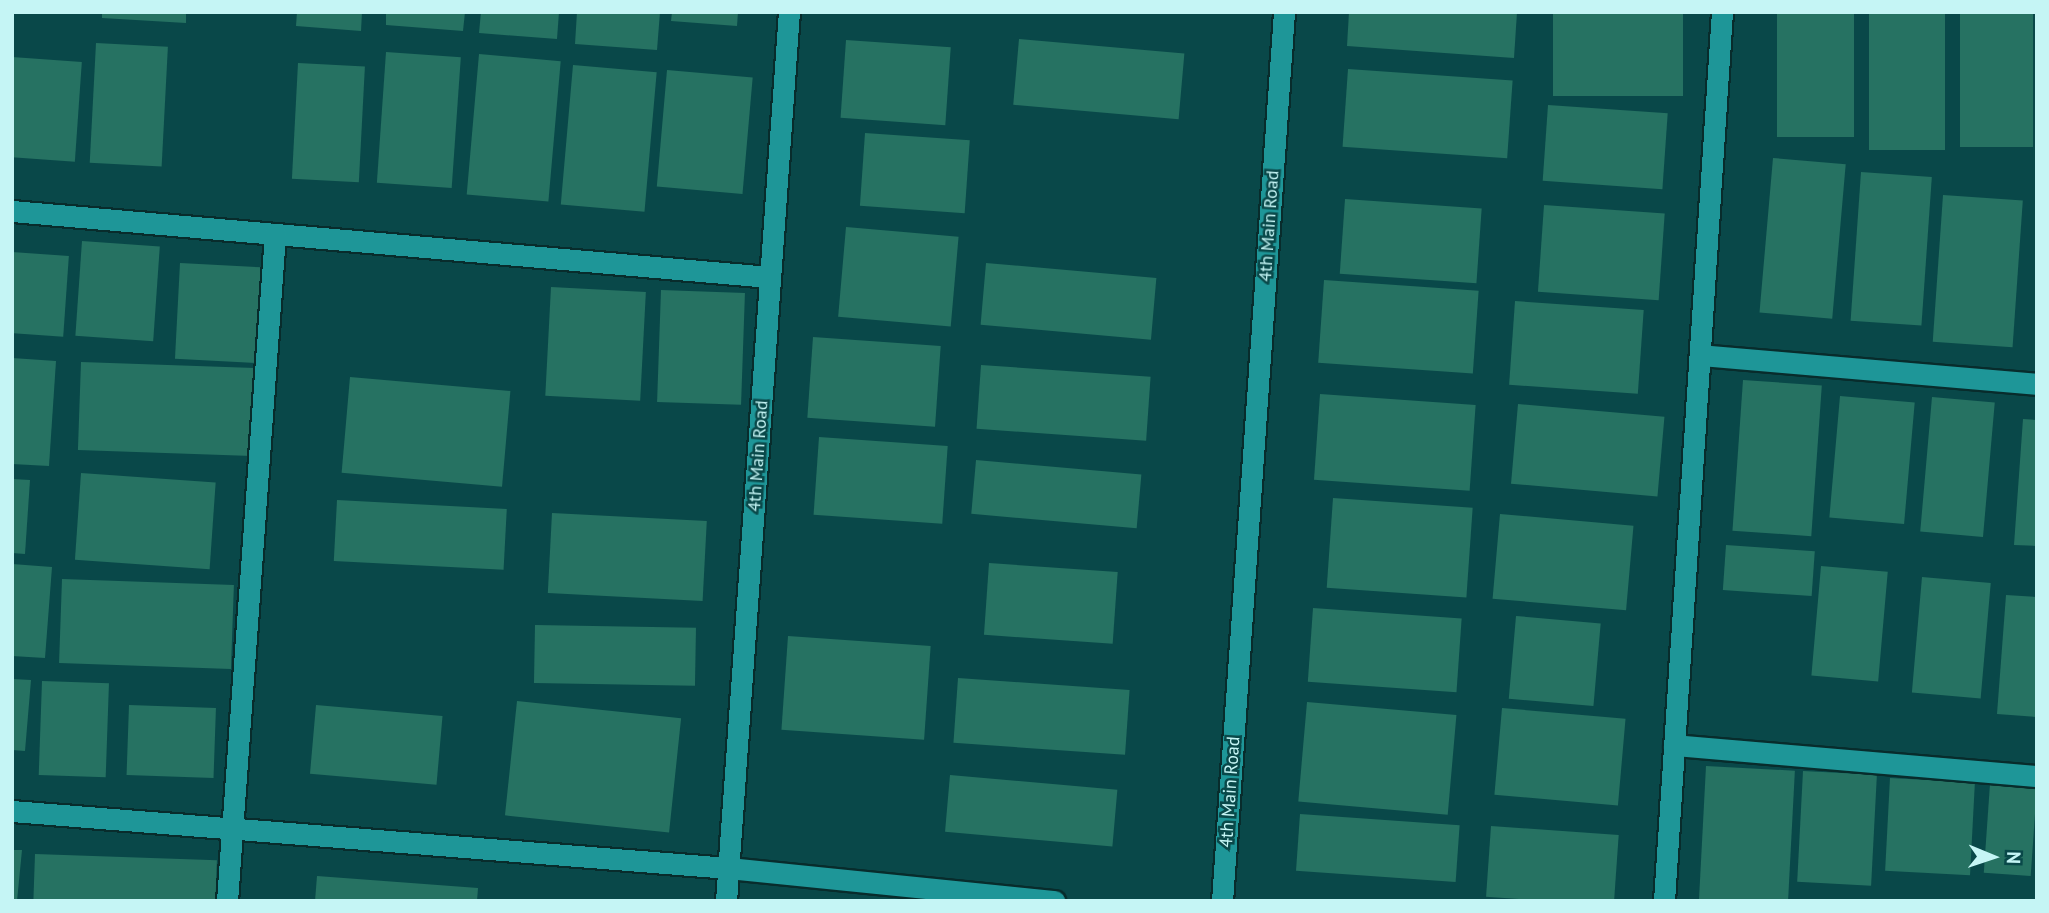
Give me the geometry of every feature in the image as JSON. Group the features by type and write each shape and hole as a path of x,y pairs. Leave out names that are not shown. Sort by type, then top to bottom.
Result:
{"street":[{"name":"4th Main Road","path":"726,901 789,12"},
{"name":"4th Main Road","path":"1222,901 1284,12"},
{"path":"1664,901 1722,12"},
{"path":"12,211 770,277"},
{"path":"227,901 275,234"},
{"path":"1700,355 2037,384"},
{"path":"1674,746 2037,776"},
{"path":"12,811 729,869 1054,901"}],"building":[{"path":"102,12 186,12 186,23 102,18"},
{"path":"297,12 362,12 361,31 296,26"},
{"path":"386,12 465,12 463,31 386,25"},
{"path":"481,12 559,12 557,39 479,33"},
{"path":"577,12 660,12 657,50 575,44"},
{"path":"672,12 738,12 737,26 671,21"},
{"path":"1349,12 1517,12 1514,58 1347,46"},
{"path":"1553,12 1683,12 1683,96 1553,96"},
{"path":"1777,12 1854,12 1854,137 1777,137"},
{"path":"1869,12 1945,12 1945,150 1869,150"},
{"path":"1960,12 2033,12 2033,147 1960,147"},
{"path":"1019,39 1184,53 1179,119 1013,105"},
{"path":"846,40 951,47 945,125 841,118"},
{"path":"96,43 168,47 162,167 90,163"},
{"path":"386,52 461,57 452,188 377,183"},
{"path":"479,54 561,61 548,202 467,194"},
{"path":"12,57 82,62 75,162 12,157"},
{"path":"298,63 365,67 359,182 292,179"},
{"path":"573,65 657,72 644,212 561,204"},
{"path":"1348,69 1513,81 1507,158 1343,147"},
{"path":"667,70 753,77 742,194 657,187"},
{"path":"1548,105 1668,113 1662,189 1543,181"},
{"path":"865,133 970,140 965,213 860,206"},
{"path":"1773,158 1846,164 1832,319 1759,312"},
{"path":"1861,172 1932,177 1921,326 1851,321"},
{"path":"1943,195 2023,201 2013,347 1933,342"},
{"path":"1345,199 1482,209 1476,283 1340,274"},
{"path":"1544,205 1665,213 1659,300 1538,292"},
{"path":"846,227 959,237 951,327 838,317"},
{"path":"82,241 160,246 153,341 75,336"},
{"path":"12,252 69,256 63,337 12,333"},
{"path":"180,263 262,267 257,363 175,359"},
{"path":"986,263 1156,278 1151,340 981,325"},
{"path":"1324,280 1479,291 1473,374 1318,363"},
{"path":"551,287 646,292 640,401 545,396"},
{"path":"661,290 745,293 741,405 657,402"},
{"path":"1515,301 1644,310 1638,394 1509,385"},
{"path":"813,337 941,346 935,427 807,418"},
{"path":"12,358 56,361 49,466 12,464"},
{"path":"81,362 255,368 252,456 78,450"},
{"path":"981,365 1151,377 1146,441 977,429"},
{"path":"350,377 510,391 502,487 342,473"},
{"path":"1743,380 1822,386 1811,536 1732,531"},
{"path":"1320,394 1476,405 1470,491 1314,480"},
{"path":"1840,396 1915,403 1904,524 1829,518"},
{"path":"1932,397 1995,402 1983,537 1920,531"},
{"path":"1518,404 1664,417 1657,497 1511,484"},
{"path":"2023,419 2037,420 2037,546 2014,545"},
{"path":"819,437 948,446 942,524 814,515"},
{"path":"976,460 1141,474 1137,528 971,514"},
{"path":"81,473 216,482 210,569 75,560"},
{"path":"12,479 30,480 25,554 12,553"},
{"path":"1333,498 1473,508 1466,598 1327,588"},
{"path":"337,500 507,509 504,570 334,561"},
{"path":"552,513 707,521 703,601 548,593"},
{"path":"1500,514 1633,526 1626,610 1493,599"},
{"path":"1726,545 1815,551 1812,596 1723,590"},
{"path":"989,563 1118,572 1113,644 984,635"},
{"path":"12,564 52,567 45,658 12,656"},
{"path":"1821,566 1888,572 1878,681 1811,676"},
{"path":"1922,577 1991,583 1981,699 1912,693"},
{"path":"62,579 234,585 231,669 59,663"},
{"path":"2006,595 2037,597 2037,717 1997,714"},
{"path":"1313,608 1462,618 1456,692 1308,682"},
{"path":"1516,616 1601,623 1593,706 1509,699"},
{"path":"535,625 696,628 695,686 534,683"},
{"path":"788,636 931,646 924,740 781,730"},
{"path":"958,678 1130,690 1125,755 953,743"},
{"path":"12,679 31,680 25,751 12,750"},
{"path":"42,681 109,683 106,777 39,775"},
{"path":"517,701 681,718 669,833 505,815"},
{"path":"1307,702 1456,715 1448,815 1298,802"},
{"path":"129,705 216,708 214,778 127,775"},
{"path":"316,705 443,716 437,785 310,774"},
{"path":"1502,708 1626,719 1618,805 1494,795"},
{"path":"1706,766 1795,771 1788,901 1699,901"},
{"path":"1803,771 1877,775 1871,886 1797,882"},
{"path":"950,775 1117,790 1112,846 945,832"},
{"path":"1890,778 1975,782 1970,875 1885,871"},
{"path":"1990,784 2037,787 2031,876 1984,873"},
{"path":"1300,814 1460,825 1456,882 1296,871"},
{"path":"1491,826 1619,835 1614,901 1546,901 1486,897"},
{"path":"12,850 22,850 17,901 12,901"},
{"path":"35,854 217,860 215,901 33,901"},
{"path":"317,876 478,888 477,901 315,901"}]}
